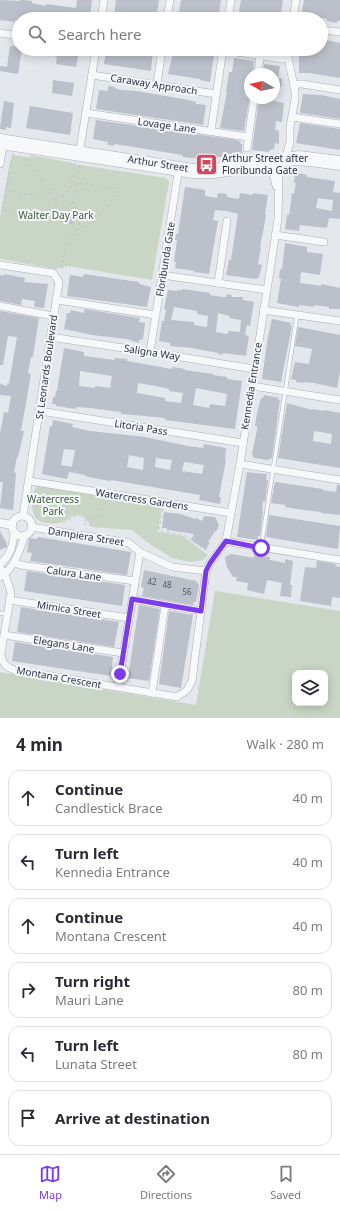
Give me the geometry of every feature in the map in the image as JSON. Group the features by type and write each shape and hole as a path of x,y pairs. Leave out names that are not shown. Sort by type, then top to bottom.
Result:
{"street":[{"path":"102,12 104,0"},
{"path":"168,12 170,0"},
{"path":"229,12 231,0"},
{"path":"294,12 296,0"},
{"path":"328,31 340,32"},
{"path":"0,33 12,35"},
{"path":"79,158 95,56"},
{"path":"157,84 161,56"},
{"path":"211,131 222,56"},
{"path":"259,68 260,56 282,59 288,58 295,99 290,127 290,142 286,156"},
{"name":"Caraway Approach","path":"92,75 216,94"},
{"path":"294,87 298,84 302,84 340,90"},
{"path":"246,148 253,104"},
{"name":"Lovage Lane","path":"86,113 248,137"},
{"path":"292,117 340,124"},
{"path":"290,142 299,155"},
{"path":"0,164 1,143"},
{"name":"Arthur Street","path":"1,143 79,158"},
{"name":"Arthur Street","path":"1,143 16,151 179,170 193,174 213,174 274,162 290,161 340,166"},
{"name":"Arthur Street","path":"274,162 286,156 299,155 340,160"},
{"name":"Kennedia Entrance","path":"206,571 226,541 240,464 278,219 279,196 274,162"},
{"name":"Floribunda Gate","path":"150,352 179,170"},
{"path":"218,284 228,221"},
{"path":"275,235 324,242"},
{"name":"St Leonards Boulevard","path":"0,265 53,273 59,282 23,516"},
{"path":"162,275 267,290"},
{"path":"57,300 156,315"},
{"path":"0,306 53,316"},
{"path":"263,310 340,321"},
{"name":"Saligna Way","path":"50,336 254,369"},
{"path":"252,386 340,400"},
{"name":"Litoria Pass","path":"40,412 243,443"},
{"path":"240,464 340,480"},
{"name":"Watercress Gardens","path":"29,481 231,513"},
{"path":"0,564 6,559 12,550 13,528 16,518 23,516 29,519 31,527 29,532 25,535 14,562 2,576"},
{"path":"0,523 13,528 19,535 25,535"},
{"name":"Dampiera Street","path":"31,527 129,543 140,552 172,567 206,571"},
{"path":"226,541 340,560"},
{"path":"118,687 140,552"},
{"name":"Calura Lane","path":"14,562 20,565 135,581"},
{"name":"Montana Crescent","path":"0,568 10,593 4,613 4,635 1,656 6,667 14,670 177,697 187,690 192,679 206,571"},
{"path":"132,599 165,606 201,611"},
{"name":"Mimica Street","path":"9,600 129,618"},
{"path":"152,693 165,606"},
{"name":"Elegans Lane","path":"4,635 123,653"}],"lane":[{"path":"261,548 297,314"}],"path":[{"path":"16,151 52,192 56,199 56,207 48,211 27,213 23,211 2,211 16,151"},
{"path":"56,199 72,189 79,158"},
{"path":"73,204 79,158"},
{"path":"73,182 119,189 120,192 86,228 79,224"},
{"path":"6,189 20,193 34,194 52,192"},
{"path":"61,195 64,200 73,204 79,214 79,224 77,230 66,243 62,269"},
{"path":"85,521 92,515 99,516 104,513 102,507 110,498"},
{"path":"164,504 159,530 184,535 211,554"},
{"path":"63,522 76,516 81,516 85,521 85,525"},
{"path":"90,526 95,516"}],"green space":[{"name":"Walter Day Park","path":"13,155 34,158 30,157 30,155 73,164 166,178 169,182 152,280 67,266 65,268 65,266 56,269 0,259 0,217 10,162"},
{"name":"Watercress Park","path":"39,484 162,506 158,532 183,536 208,555 203,560 190,562 172,558 147,542 132,530 92,527 82,515 73,516 59,523 51,524 40,521 34,515 32,505 33,494"},
{"path":"215,591 340,611 340,718 0,718 0,672 196,705"}],"building":[{"path":"0,0 23,0 32,1 32,3 46,6 46,4 76,8 77,0 92,0 91,12 12,12 12,22 0,20"},
{"path":"116,0 159,0 157,12 115,12"},
{"path":"181,0 221,0 219,12 179,12"},
{"path":"241,0 283,0 281,12 239,12"},
{"path":"304,0 340,0 340,21 337,21 337,23 328,21 328,12 302,12"},
{"path":"328,40 340,43 340,78 309,73 299,73 299,56 328,56"},
{"path":"10,46 12,46 12,56 21,56 18,74 0,71 0,66 7,67"},
{"path":"54,56 78,56 76,67 56,64 57,57"},
{"path":"105,56 152,56 151,71 104,64"},
{"path":"172,56 214,56 210,82 168,74"},
{"path":"234,58 254,61 253,68 244,68 244,104 248,104 244,131 220,128 229,72 232,72"},
{"path":"264,64 280,66 280,68 264,68"},
{"path":"280,78 282,79 280,87"},
{"path":"53,80 74,83 72,96 52,93"},
{"path":"108,86 121,90 183,99 196,102 196,104 206,105 203,125 96,109 99,90 108,91"},
{"path":"303,94 321,95 340,99 340,119 301,113"},
{"path":"4,101 14,103 11,128 6,127 6,130 0,129"},
{"path":"284,103 282,122 276,121 275,130 279,131 279,144 275,143 274,149 269,150 269,152 252,150 258,104"},
{"path":"30,106 73,113 70,135 26,128"},
{"path":"96,120 237,140 241,142 240,144 242,144 242,153 239,152 238,157 227,155 227,157 216,157 209,160 183,157 182,155 114,144 114,146 108,145 108,142 93,139"},
{"path":"300,123 340,129 340,150 296,143"},
{"path":"298,173 307,175 307,177 335,181 333,192 340,193 340,219 329,218 327,228 300,225 299,231 285,229 287,215 289,215 292,193 294,194 296,183 294,183 295,175","holes":["318,198 333,200 332,211 316,208"]},
{"path":"185,187 205,190 205,196 217,198 218,193 227,194 227,197 239,199 240,193 268,195 258,264 262,265 259,277 256,279 226,275 229,260 231,260 238,214 226,211 215,210 213,220 218,221 209,274 175,268 176,262 174,262 177,240 175,240 176,234 178,234"},
{"path":"61,212 75,214 73,224 60,222"},
{"path":"285,243 307,247 307,252 323,254 320,275 301,272 300,283 321,286 321,284 340,288 340,309 329,309 329,307 314,305 314,307 299,305 299,307 277,303 281,279 279,278 280,269 282,269"},
{"path":"4,274 25,278 24,282 48,284 44,308 34,307 35,301 22,299 21,305 0,301 0,275 4,276"},
{"path":"84,274 139,282 139,284 151,287 147,307 67,296 70,275 83,277"},
{"path":"168,290 210,293 210,295 222,297 226,297 227,294 232,295 232,297 243,297 243,300 254,302 250,326 247,325 245,335 249,336 246,356 223,353 223,355 192,348 170,346 170,343 159,341 162,321 164,321 166,310 164,309","holes":["174,307 197,311 197,314 208,316 207,327 194,325 194,322 171,320","218,313 230,316 229,318 241,320 240,332 228,331 228,334 216,332"]},
{"path":"84,309 140,318 139,322 145,323 143,339 139,340 139,343 127,339 92,335 64,329 67,313 70,313 71,310 84,313"},
{"path":"0,311 39,318 33,357 31,357 28,373 31,374 21,431 24,431 14,472 16,473 13,510 0,508 3,482 0,482 0,434 4,412 8,413 11,396 0,395 0,384 7,386 7,383 9,384 17,337 8,336 3,365 0,365"},
{"path":"272,319 291,323 290,326 292,326 281,382 262,379"},
{"path":"298,327 340,335 340,371 337,388 314,383 296,382 296,380 291,379 295,362 309,364 312,349 295,346"},
{"path":"64,348 84,352 84,356 114,360 115,358 127,359 127,361 172,369 173,367 185,369 184,370 213,374 227,377 227,379 242,381 235,429 165,420 165,418 121,414 121,412 90,408 76,407 76,409 56,406 56,404 52,404 53,397 55,397","holes":["80,371 112,376 110,388 79,386","138,383 183,393 181,403 165,401 165,398 137,393","196,388 227,394 225,406 210,404 209,408 193,405"]},
{"path":"264,395 279,398 278,400 280,400 272,458 268,460 254,458 252,454 257,430 257,426 255,426 257,413 261,398 263,398"},
{"path":"287,403 312,410 324,410 340,413 340,468 278,458","holes":["314,431 332,434 331,444 313,441"]},
{"path":"53,420 73,424 72,427 90,431 145,437 203,448 204,444 226,448 226,460 219,497 221,497 220,504 199,500 200,495 98,479 69,472 67,479 42,474 50,426 52,426","holes":["64,449 75,450 72,467 61,465","129,455 144,458 143,470 127,467","156,458 172,460 170,470 155,467","184,462 204,465 202,474 182,471"]},
{"path":"247,472 267,474 266,480 268,480 265,502 263,501 260,536 258,536 258,540 237,537"},
{"path":"275,482 336,492 337,485 340,485 340,515 285,507 286,505 271,503"},
{"path":"164,512 180,514 202,521 204,516 215,517 219,525 216,532 215,531 208,542 210,542 206,550 191,540 194,534 162,528"},
{"path":"269,515 340,526 338,549 266,537"},
{"path":"0,531 7,544 7,547 0,550"},
{"path":"38,537 131,552 127,575 30,561 32,553 27,552 29,538 37,539"},
{"path":"231,554 254,558 254,555 270,557 270,560 285,563 285,559 293,561 290,585 292,585 291,597 280,596 282,583 267,580 264,594 247,590 248,583 236,581 237,577 233,577 227,567 225,557"},
{"path":"317,561 336,564 335,566 340,567 340,598 332,597 331,606 300,601 305,567 316,568"},
{"path":"144,570 196,581 199,585 196,602 194,602 193,605 142,596 144,588 141,587"},
{"path":"27,571 125,585 122,606 24,591"},
{"path":"139,605 160,609 149,681 128,678"},
{"path":"21,607 119,622 114,647 17,632"},
{"path":"169,611 193,615 181,688 159,684"},
{"path":"15,642 113,657 111,676 12,661"}],"place":[{"name":"Arthur Street after Floribunda Gate","path":"207,164"}],"route":[{"path":"120,674 132,599 165,606 201,611 206,571 226,541 261,548"}]}
